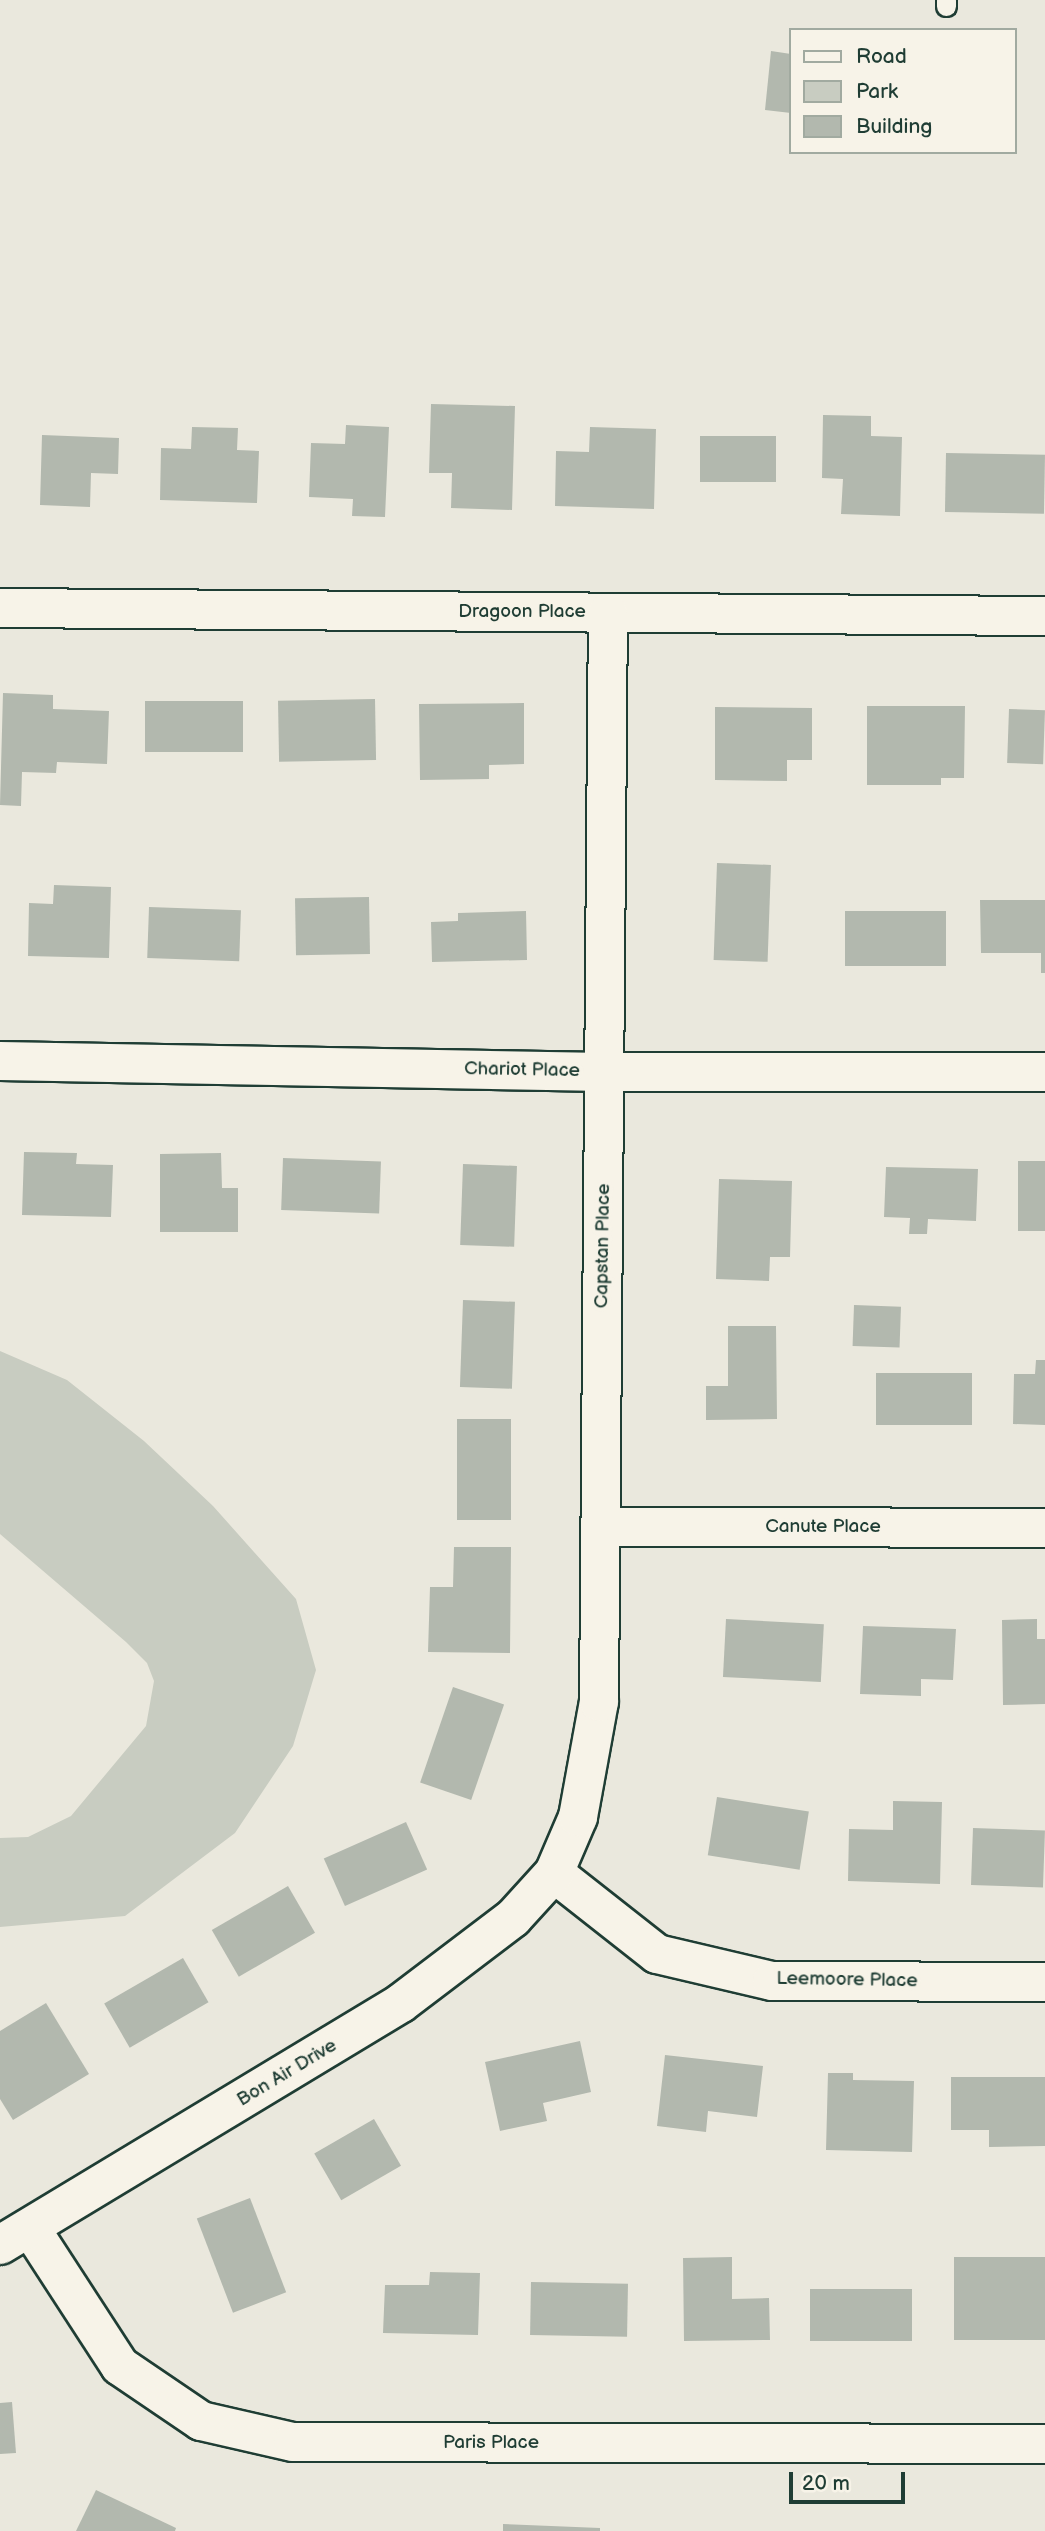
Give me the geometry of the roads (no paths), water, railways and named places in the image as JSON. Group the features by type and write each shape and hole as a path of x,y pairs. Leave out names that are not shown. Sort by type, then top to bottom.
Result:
{"street":[{"name":"Dragoon Place","path":"0,608 1045,616"},
{"name":"Capstan Place","path":"554,1873 578,1817 599,1702 608,613"},
{"name":"Chariot Place","path":"0,1061 605,1072 1045,1072"},
{"name":"Canute Place","path":"601,1527 1045,1528"},
{"name":"Leemoore Place","path":"554,1873 657,1954 772,1980 1045,1982"},
{"name":"Bon Air Drive","path":"15,2237 401,2003 513,1918 554,1873"},
{"name":"Paris Place","path":"15,2237 120,2366 201,2421 293,2442 1045,2444"}]}
